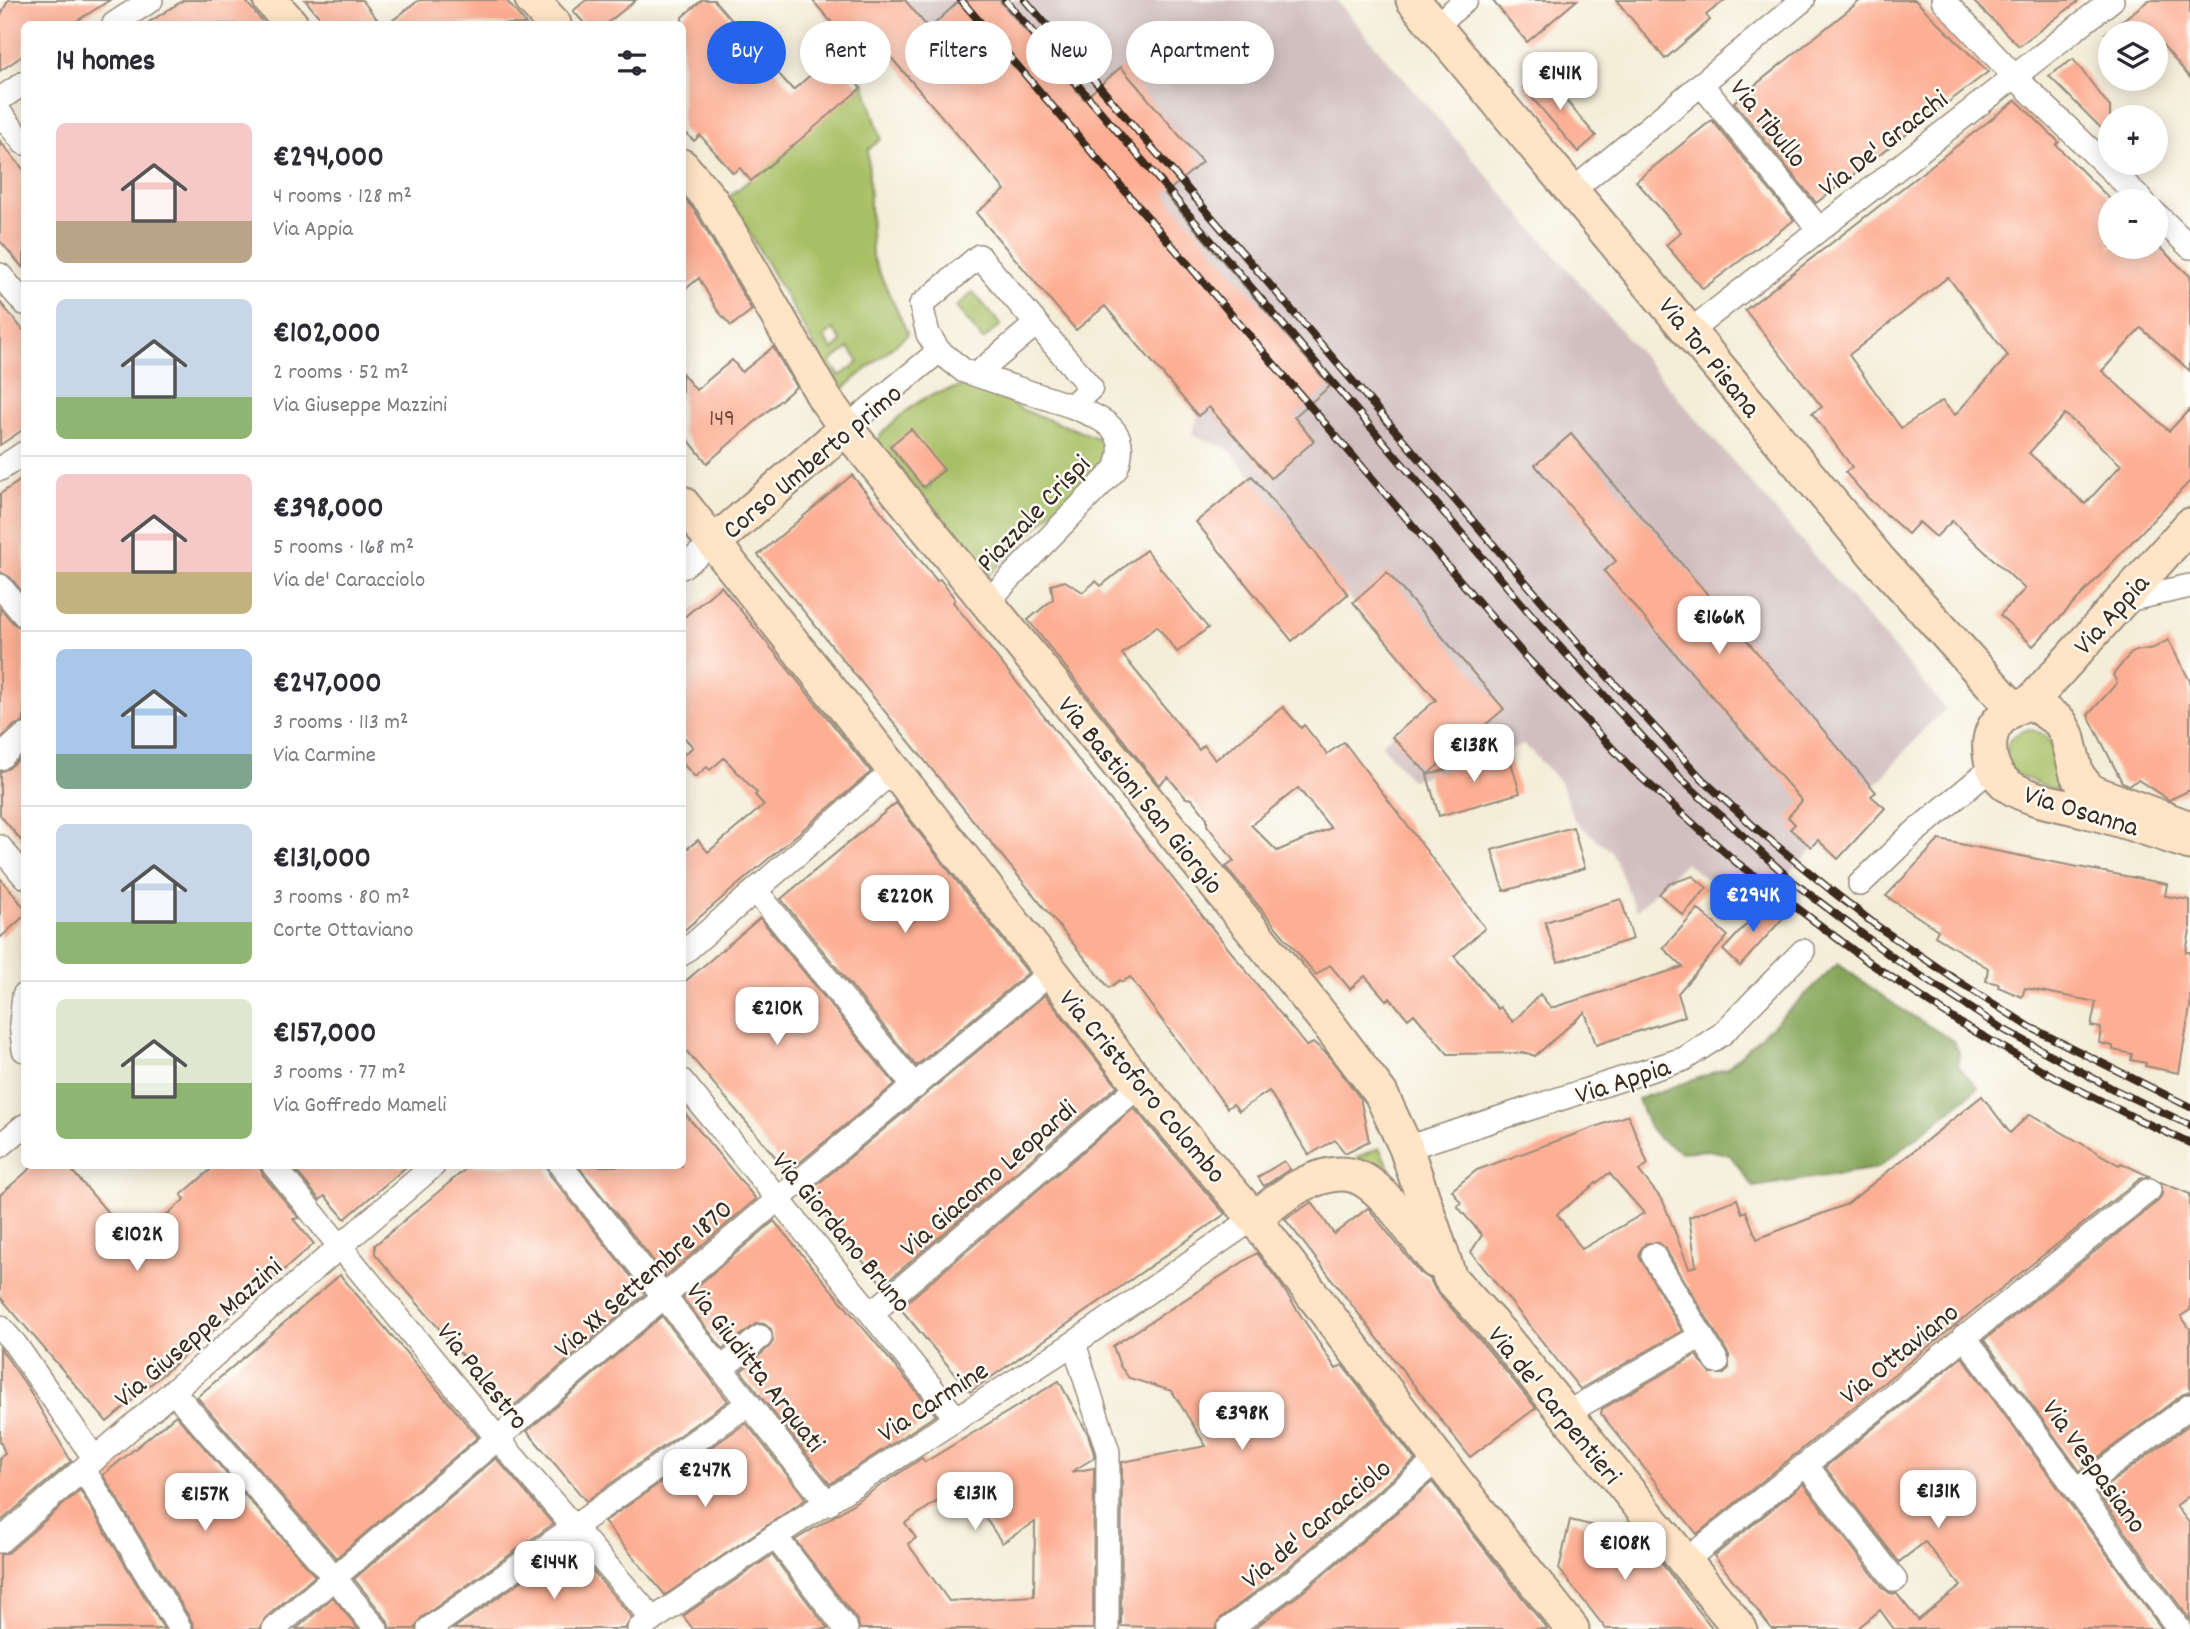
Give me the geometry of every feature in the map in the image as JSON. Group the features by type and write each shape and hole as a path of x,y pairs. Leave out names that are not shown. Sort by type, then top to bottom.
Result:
{"street":[{"path":"119,21 151,0"},
{"path":"270,0 288,21"},
{"path":"532,0 551,21"},
{"name":"Via Tor Pisana","path":"1413,0 1880,561 2022,705"},
{"path":"1435,26 1466,0"},
{"path":"1573,190 1804,0"},
{"path":"1943,0 2014,76 2131,189"},
{"name":"Via De' Gracchi","path":"1690,331 2112,0"},
{"name":"Via Tibullo","path":"1701,84 1819,229"},
{"path":"0,99 21,85"},
{"path":"0,113 21,139"},
{"name":"Via Bastioni San Giorgio","path":"686,171 711,200 825,399 846,429 1329,1025 1381,1094 1410,1160"},
{"path":"2168,226 2190,247"},
{"path":"939,351 928,334 921,304 979,256 1091,388 1071,406"},
{"path":"0,275 21,300"},
{"path":"977,374 1036,324"},
{"name":"Corso Umberto primo","path":"686,564 939,351"},
{"name":"Piazzale Crispi","path":"939,351 964,371 1103,419 1118,436 1121,447 1116,469 987,602"},
{"path":"0,469 21,455"},
{"name":"Via Cristoforo Colombo","path":"686,508 1140,1086 1254,1218 1437,1459 1572,1629"},
{"name":"Via Appia","path":"2022,705 2190,525"},
{"path":"0,586 21,611"},
{"path":"2118,602 2190,586"},
{"name":"Via Osanna","path":"2022,705 2060,722 2067,735 2077,775 2090,791 2189,829 2090,811 2030,796 2009,786 1992,768 1990,736 2000,719 2022,705"},
{"path":"0,758 21,739"},
{"path":"1860,884 1910,836 1992,768"},
{"path":"686,951 894,770"},
{"path":"0,848 21,872"},
{"path":"756,891 915,1087"},
{"name":"Via Appia","path":"1410,1160 1684,1059 1722,1034 1803,951"},
{"name":"Via XX Settembre 1870","path":"274,1629 777,1200 1051,972"},
{"name":"Via Giordano Bruno","path":"686,1086 957,1419"},
{"name":"Via Giacomo Leopardi","path":"873,1313 1140,1086"},
{"path":"0,1146 21,1128"},
{"name":"Via de' Carpentieri","path":"1410,1160 1450,1278"},
{"name":"Via Palestro","path":"276,1169 573,1527 646,1624"},
{"name":"Via Giuseppe Mazzini","path":"0,1541 430,1169"},
{"name":"Via Giuditta Arquati","path":"563,1169 828,1504"},
{"name":"Via de' Carpentieri","path":"1254,1218 1296,1188 1325,1175 1347,1175 1364,1179 1379,1190 1450,1278 1500,1333 1740,1629"},
{"name":"Via Ottaviano","path":"1685,1561 2149,1189"},
{"name":"Via Carmine","path":"646,1624 775,1536 1074,1343 1254,1218"},
{"path":"1653,1255 1717,1362"},
{"path":"0,1327 15,1344 90,1464 180,1629"},
{"path":"1565,1413 1701,1336"},
{"name":"Via Vespasiano","path":"1964,1336 2179,1629"},
{"path":"721,1369 760,1337"},
{"path":"1074,1343 1108,1452 1107,1629"},
{"path":"173,1391 376,1629"},
{"path":"429,1629 748,1404"},
{"path":"2078,1490 2190,1406"},
{"name":"Via de' Caracciolo","path":"1230,1629 1295,1580 1437,1459"},
{"path":"1806,1465 1895,1580"},
{"path":"775,1536 846,1629"}],"shaded area":[{"path":"812,0 1336,0 1946,709 1924,729 1869,793 1750,913 1685,862 1636,911 1612,852 1574,820 1561,783 1525,745 1411,780 1381,744 1436,699 1229,449 1192,435 1198,416 1105,306 1076,330 976,213 1005,189 914,84 1012,84 1012,21 905,21 905,74 891,58 891,21 830,21"}],"green space":[{"path":"865,84 881,139 868,150 872,257 908,334 843,389 838,387 729,197","holes":["833,330 842,342 833,350 824,337","849,348 859,362 840,376 830,362"]},
{"path":"973,292 1001,325 983,340 956,307"},
{"path":"977,383 1023,410 1114,444 1105,450 1113,452 987,577 877,442 892,424 923,400 940,392","holes":["890,446 944,470 929,482 931,485 926,490"]},
{"path":"2029,729 2045,736 2052,744 2057,774 2064,793 2011,773 2007,745 2014,736"},
{"path":"1838,964 1895,1005 1953,1041 1959,1052 1958,1066 1978,1088 1878,1168 1753,1187 1730,1155 1709,1150 1681,1152 1658,1138 1647,1123 1638,1099 1727,1068"},
{"path":"1379,1148 1412,1211 1381,1171 1357,1157"}],"building":[{"path":"8,0 110,0 77,21 21,21 21,57 0,71 0,17"},
{"path":"184,0 245,0 262,21 151,21"},
{"path":"305,0 362,0 379,21 322,21"},
{"path":"419,0 506,0 524,21 392,21"},
{"path":"586,0 636,0 610,21 582,21 573,11"},
{"path":"702,0 714,0 732,21 707,21 707,84 786,82 793,90 800,84 857,84 861,88 751,181 740,168 733,173 700,135 694,141 686,133 686,21 682,21 682,17"},
{"path":"812,0 905,0 922,21 905,21 905,74 891,57 891,21 830,21"},
{"path":"960,0 999,0 1026,31 1026,84 1071,84 1084,99 1101,84 1112,84 1112,75 1121,67 1126,73 1126,84 1135,84 1202,162 1165,194 1330,386 1294,417 1314,441 1271,478 1209,407 1198,416 1105,306 1076,330 976,213 1005,190 914,84 1012,84 1012,21 938,21"},
{"path":"1492,0 1577,0 1527,42"},
{"path":"1616,0 1725,0 1706,15 1710,20 1665,59"},
{"path":"1861,0 1915,0 1988,72 1816,203 1734,102"},
{"path":"1972,0 2080,0 2019,46"},
{"path":"2149,0 2190,0 2190,78 2168,51 2168,21 2122,21"},
{"path":"2073,59 2108,105 2098,105 2098,125 2049,76"},
{"path":"1542,72 1596,136 1578,152 1523,87"},
{"path":"2016,100 2059,142 2056,145 2100,189 2098,259 2168,259 2168,255 2190,276 2190,371 2141,328 2102,371 2169,431 2190,409 2190,481 2033,646 2000,615 2025,589 1952,521 1936,537 1919,522 1908,534 1868,498 1845,472 1852,467 1812,413 1822,407 1745,310","holes":["1948,277 2008,356 1955,415 1942,401 1901,428 1849,355","2065,414 2121,465 2085,504 2029,453"]},
{"path":"1712,120 1794,220 1703,289 1666,245 1681,232 1636,181"},
{"path":"0,141 21,166 21,266 0,241"},
{"path":"686,201 695,211 752,310 731,326 717,310 699,278 686,289"},
{"path":"0,302 21,327 21,431 0,445"},
{"path":"773,347 796,387 707,463 686,437 686,378 696,390 732,360 742,372"},
{"path":"911,429 944,470 923,487 890,446"},
{"path":"1571,434 1876,792 1871,796 1885,808 1838,859 1818,840 1811,847 1790,829 1795,824 1788,817 1802,801 1604,571 1616,561 1535,465"},
{"path":"852,475 937,581 940,579 955,599 953,602 1306,1046 1314,1043 1327,1054 1360,1098 1369,1141 1345,1153 1335,1140 1309,1155 1269,1091 1239,1111 1233,1104 1227,1108 1130,977 1109,988 758,555"},
{"path":"1252,476 1348,594 1292,641 1196,522"},
{"path":"21,480 21,590 10,577 0,572 0,494"},
{"path":"1146,550 1208,628 1177,652 1157,626 1122,654 1199,750 1204,745 1215,760 1283,707 1301,728 1304,725 1327,754 1344,742 1485,928 1454,956 1498,1009 1500,1007 1513,1022 1540,994 1551,1008 1683,967 1663,948 1698,909 1728,936 1678,993 1685,1016 1596,1045 1585,1012 1535,1056 1527,1053 1448,1054 1414,1014 1408,1019 1390,998 1386,1000 1365,976 1350,989 1330,965 1316,975 1226,867 1234,861 1207,825 1207,818 1192,799 1186,798 1168,777 1159,785 1028,620 1053,599 1051,585 1065,581 1083,592 1096,581 1101,586","holes":["1298,788 1331,828 1277,851 1251,825"]},
{"path":"1387,572 1504,709 1428,774 1392,737 1436,700 1353,602"},
{"path":"721,586 871,772 686,929 686,850 698,840 708,852 764,805 755,795 757,793 724,758 710,770 707,767 695,777 686,767 686,753 693,747 686,739 686,616"},
{"path":"0,608 14,624 21,628 21,723 0,739"},
{"path":"2168,640 2190,681 2190,790 2169,800 2138,780 2129,785 2122,782 2088,715 2117,683 2113,675 2129,655 2154,648"},
{"path":"1508,752 1520,793 1439,816 1427,775"},
{"path":"21,758 21,840 0,815 0,772"},
{"path":"896,803 1028,973 916,1066 781,899"},
{"path":"1573,827 1585,868 1504,891 1492,850"},
{"path":"1939,840 2167,884 2165,896 2190,900 2190,931 2186,952 2190,952 2190,1007 2179,1073 2145,1066 2146,1063 2131,1060 2132,1054 2113,1050 2113,1046 2099,1043 2101,1028 2091,1026 2096,1002 2025,988 2022,997 1998,987 1999,984 1986,981 1988,968 1935,936 1938,930 1886,896"},
{"path":"1693,876 1707,888 1683,915 1659,894 1668,884"},
{"path":"0,878 21,903 21,919 0,938"},
{"path":"1621,899 1633,939 1558,962 1545,922"},
{"path":"1767,902 1784,917 1740,966 1723,950"},
{"path":"760,918 895,1084 788,1172 686,1051 686,981"},
{"path":"1045,995 1117,1086 883,1285 806,1194"},
{"path":"1982,1096 2010,1133 2030,1114 2119,1165 2121,1163 2149,1176 2140,1179 1955,1325 1697,1534 1601,1414 1602,1409 1696,1355 1711,1374 1724,1374 1729,1368 1729,1355 1665,1248 1659,1243 1646,1243 1639,1256 1682,1331 1580,1389 1471,1252 1482,1235 1457,1206 1461,1203 1452,1190 1477,1170 1628,1115 1648,1164 1639,1171 1663,1201 1689,1268 1696,1266 1689,1217 1737,1199 1742,1213 1746,1211 1757,1239 1847,1204","holes":["1609,1173 1644,1213 1582,1249 1557,1214"]},
{"path":"1134,1108 1225,1214 970,1392 900,1308"},
{"path":"686,1115 756,1199 666,1276 580,1169 686,1169"},
{"path":"1284,1161 1290,1169 1264,1186 1258,1177"},
{"path":"30,1169 71,1169 134,1243 185,1199 181,1195 211,1169 261,1169 299,1218 293,1219 314,1244 107,1422 0,1297 0,1195"},
{"path":"294,1169 403,1169 345,1219 325,1196 320,1200"},
{"path":"465,1169 548,1169 645,1294 509,1410 375,1254 375,1245"},
{"path":"2160,1182 2190,1194 2190,1310 2181,1316 2190,1329 2190,1392 2182,1395 2080,1471 1984,1340 2158,1201 2162,1194"},
{"path":"1312,1202 1334,1234 1368,1208 1536,1408 1470,1457 1285,1219"},
{"path":"774,1221 936,1415 830,1484 741,1371 769,1347 773,1341 771,1329 757,1323 723,1349 683,1298"},
{"path":"1257,1253 1336,1369 1342,1365 1415,1460 1286,1569 1221,1618 1215,1629 1121,1626 1122,1462 1206,1446 1172,1391 1129,1378 1120,1366 1113,1346"},
{"path":"340,1275 478,1437 336,1558 197,1397"},
{"path":"662,1316 728,1401 586,1501 527,1431"},
{"path":"0,1348 28,1388 71,1461 0,1522 0,1457 5,1453 0,1441"},
{"path":"1962,1357 2162,1629 1894,1629 1880,1610 1857,1629 1772,1629 1714,1556 1803,1484 1884,1589 1897,1594 1918,1620 1961,1586 1925,1542 1899,1562 1825,1467"},
{"path":"1059,1381 1088,1434 1094,1454 1094,1458 1071,1472 1094,1468 1093,1629 860,1629 857,1620 795,1540 922,1458 925,1462","holes":["963,1484 1002,1543 1035,1522 1034,1596 949,1601 908,1544 916,1538 905,1523"]},
{"path":"176,1415 315,1576 265,1618 260,1629 194,1629 103,1475"},
{"path":"746,1423 806,1499 665,1595 604,1522"},
{"path":"2190,1424 2190,1495 2176,1506 2190,1524 2190,1620 2097,1493"},
{"path":"496,1458 553,1524 421,1618 415,1629 390,1629 387,1620 354,1579"},
{"path":"1432,1482 1547,1629 1253,1629 1304,1591"},
{"path":"80,1490 164,1629 0,1629 0,1555 9,1552"},
{"path":"1570,1520 1641,1537 1713,1629 1606,1629 1559,1569"},
{"path":"571,1546 632,1617 625,1629 453,1629"},
{"path":"772,1555 828,1629 693,1629 683,1616"},
{"path":"333,1597 358,1629 296,1629"}],"railway":[{"path":"961,0 1524,655 1633,770 1736,862 1870,963 1960,1023 2056,1078 2190,1143"},
{"path":"1005,0 1547,633 1681,779 1792,881 1895,959 2001,1028 2113,1089 2190,1125"},
{"path":"1025,0 1590,657 1702,779 1760,832 1832,891 1877,926 1953,978 2030,1027 2190,1107"}]}
